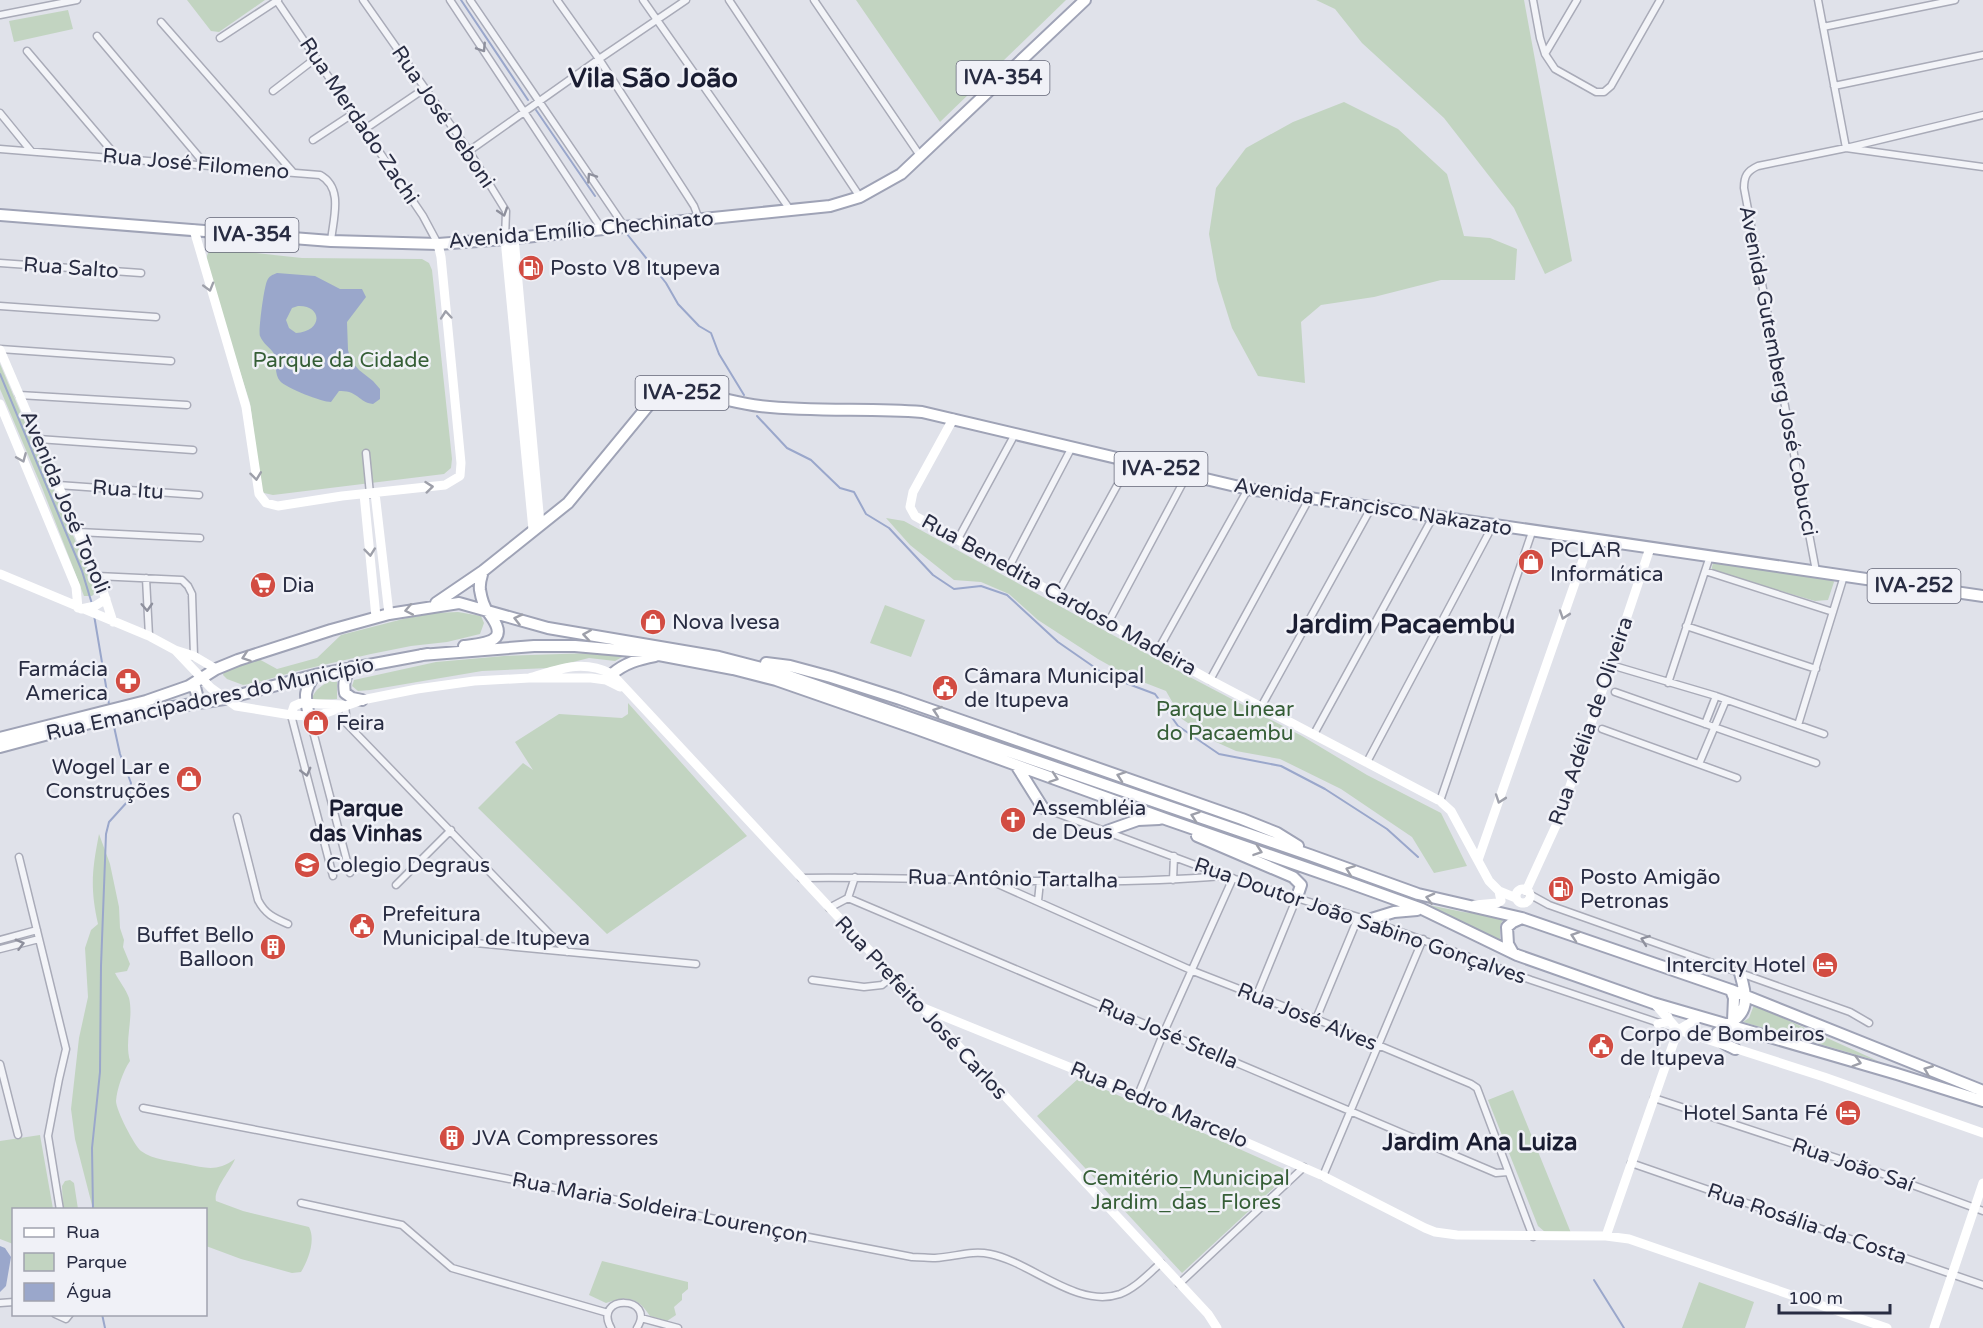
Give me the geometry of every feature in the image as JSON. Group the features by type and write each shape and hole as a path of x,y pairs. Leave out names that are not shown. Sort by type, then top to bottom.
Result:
{"main road":[{"name":"Avenida Emílio Chechinato","path":"0,215 331,241 438,244 830,206 860,197 887,184 921,157 1085,0"},
{"name":"Avenida Francisco Nakazato","path":"430,606 483,571 568,503 652,401 663,395 689,393 759,406 922,412 1248,489 1983,596"},
{"path":"421,655 492,640 496,637 498,632 494,619 487,611 480,592 483,571"},
{"name":"Rua Emancipadores do Município","path":"0,738 146,701 189,686 216,669 256,654 376,617 430,606 459,603 548,628 719,657 790,666 900,699 1277,832 1310,855 1418,894 1464,906 1508,913 1731,990 1983,1091"},
{"path":"421,655 534,646 575,646 659,655 776,680 1422,909 1513,953 1653,1003 1730,1023 1983,1101"},
{"name":"Rua Emancipadores do Município","path":"0,747 116,716 195,705 315,675 421,655"},
{"path":"612,674 620,667 659,655"},
{"path":"352,667 345,676 343,684 345,699 362,700"},
{"path":"309,716 305,695 315,675"},
{"path":"189,686 195,687 197,691 195,705"},
{"path":"135,713 146,701"},
{"path":"1016,765 1043,808"},
{"path":"1107,831 1138,820 1153,818 1168,820 1214,845 1293,877 1301,885 1297,897"},
{"path":"1363,919 1422,909"},
{"path":"1513,953 1508,944 1507,927 1513,921 1522,918"},
{"path":"1735,1049 1718,1038 1718,1033 1740,1016 1744,1009 1745,996 1740,973"},
{"path":"1730,1023 1734,998 1731,990"}],"street":[{"path":"0,15 77,0"},
{"path":"220,38 278,0"},
{"name":"Rua Merdado Zachi","path":"278,0 423,216 438,244"},
{"name":"Rua José Deboni","path":"363,0 469,151 506,211 510,238"},
{"path":"450,0 601,228"},
{"path":"470,0 624,226"},
{"path":"557,0 599,59 691,200 699,219"},
{"path":"643,0 792,211"},
{"path":"469,151 686,0"},
{"path":"729,0 860,197"},
{"path":"814,0 921,157"},
{"path":"1533,0 1545,54 1555,69 1596,92 1605,92 1611,86 1660,0"},
{"path":"1545,54 1577,0"},
{"path":"1818,0 1846,148"},
{"path":"1823,27 1954,0"},
{"path":"161,22 292,171"},
{"path":"97,36 205,164"},
{"path":"27,51 117,157"},
{"path":"1834,86 1983,55"},
{"path":"273,92 316,58"},
{"path":"365,129 424,89"},
{"path":"0,113 31,151"},
{"path":"313,140 354,113"},
{"path":"1846,148 1983,116"},
{"path":"1846,148 1983,167"},
{"name":"Avenida Gutemberg José Cobucci","path":"1816,571 1744,188 1744,178 1748,171 1758,166 1846,148"},
{"name":"Rua José Filomeno","path":"0,149 320,175 326,178 334,189 336,197 331,241"},
{"path":"194,230 246,407 259,494 266,503 278,506 445,485 460,476 438,244"},
{"path":"510,238 536,527"},
{"name":"Rua Salto","path":"0,263 141,273"},
{"path":"0,306 156,317"},
{"path":"0,350 171,362"},
{"name":"Avenida José Tonoli","path":"0,350 97,576 113,622"},
{"path":"19,395 187,405"},
{"name":"Avenida José Tonoli","path":"0,404 87,610"},
{"name":"Rua Benedita Cardoso Madeira","path":"952,419 913,492 910,507 915,516 1210,680 1440,801 1451,811 1483,873 1499,891"},
{"path":"958,539 1016,434"},
{"path":"38,439 193,450"},
{"path":"1009,567 1072,447"},
{"path":"366,453 376,617"},
{"path":"1057,595 1130,462"},
{"path":"1108,623 1187,475"},
{"name":"Rua Itu","path":"58,485 199,495"},
{"path":"1158,650 1248,489"},
{"path":"369,494 389,614"},
{"path":"1210,680 1309,499"},
{"path":"1262,707 1371,508"},
{"path":"1314,734 1433,517"},
{"path":"1367,762 1493,525"},
{"path":"1440,801 1532,531"},
{"path":"78,532 200,538"},
{"path":"1478,860 1590,540"},
{"name":"Rua Adélia de Oliveira","path":"1528,892 1559,819 1650,548"},
{"path":"1668,683 1710,556"},
{"path":"1705,571 1833,612"},
{"path":"0,574 149,636 175,650 194,656 216,669"},
{"path":"97,576 182,580 192,594 194,656"},
{"path":"1798,725 1844,576"},
{"path":"146,578 149,636"},
{"path":"87,610 106,599"},
{"path":"1686,626 1816,669"},
{"path":"175,650 224,699 236,706 291,716 309,716 322,714 345,699"},
{"path":"1611,665 1716,696 1824,734"},
{"path":"529,678 581,666 598,667 612,674"},
{"path":"591,678 612,674"},
{"name":"Rua Prefeito José Carlos","path":"612,674 1161,1263 1208,1314 1217,1328"},
{"path":"362,700 474,681 529,678 591,678 606,680 624,688"},
{"path":"1615,692 1816,763"},
{"path":"1706,724 1716,696"},
{"path":"333,876 291,716 294,706 345,699"},
{"path":"345,699 347,724 567,952"},
{"path":"1699,764 1726,700"},
{"path":"309,716 350,873"},
{"path":"1602,729 1737,778"},
{"name":"Rua Doutor João Sabino Gonçalves","path":"1043,808 1225,876 1297,897 1423,939 1532,980 1678,1029"},
{"path":"237,817 258,900 264,911 288,924"},
{"path":"396,885 451,830"},
{"path":"1173,880 1174,856"},
{"path":"19,857 66,1049 48,1136 60,1208"},
{"name":"Rua Antônio Tartalha","path":"801,878 1040,881 1173,880 1225,876"},
{"path":"829,908 848,898 855,878"},
{"path":"1138,1095 1233,878"},
{"name":"Rua José Alves","path":"991,881 1192,971 1316,1019 1477,1088 1533,1237"},
{"path":"1038,901 1040,881"},
{"path":"1499,891 1516,898 1520,890 1528,892 1549,905 1850,1012 1869,1023"},
{"path":"1464,906 1497,903 1501,896 1499,891"},
{"path":"1256,997 1297,897"},
{"name":"Rua José Stella","path":"848,898 1496,1173 1508,1172"},
{"path":"1316,1019 1363,919"},
{"path":"0,940 37,930"},
{"path":"0,949 39,939"},
{"path":"433,939 696,964"},
{"path":"1323,1176 1423,939"},
{"path":"812,980 864,987 882,985 893,976"},
{"path":"1653,1003 1678,1029 1983,1133"},
{"name":"Rua Pedro Marcelo","path":"921,1007 1138,1095 1304,1167 1434,1232 1457,1235 1606,1236 1629,1239 1887,1328"},
{"path":"1658,1024 1668,1021 1668,1017"},
{"path":"1606,1236 1678,1029 1700,1017"},
{"path":"940,1027 952,1019"},
{"path":"0,1064 18,1135"},
{"name":"Rua João Saí","path":"1654,1098 1862,1166 1979,1209"},
{"name":"Rua Maria Soldeira Lourençon","path":"143,1108 912,1257 936,1258 970,1251 991,1254 1012,1261 1072,1290 1098,1298 1120,1294 1135,1287 1161,1263"},
{"name":"Rua Rosália da Costa","path":"1631,1164 1983,1285"},
{"path":"1179,1284 1304,1167"},
{"path":"1934,1328 1952,1274 1979,1209 1983,1183"},
{"path":"301,1203 402,1224 452,1268 608,1313"},
{"path":"611,1328 608,1323 608,1313 615,1304 622,1302 635,1305 641,1318 637,1328"},
{"path":"641,1318 678,1328"}],"green space":[{"path":"187,0 265,0 219,32 211,31"},
{"path":"856,0 1066,0 940,122"},
{"path":"1316,0 1524,0 1572,261 1545,274 1514,208 1444,118 1362,43 1335,9"},
{"path":"68,10 73,29 14,42 9,21"},
{"path":"1344,102 1398,129 1447,174 1464,236 1490,238 1517,249 1515,280 1441,280 1374,297 1321,305 1301,322 1305,383 1258,376 1232,328 1217,280 1209,234 1216,188 1246,148 1293,122"},
{"name":"Parque da Cidade","path":"218,249 302,258 422,259 429,263 432,270 452,459 451,468 444,474 273,495 264,493 261,487 250,403 205,262 208,253"},
{"path":"0,364 90,575 96,592 92,596 84,596 43,490 0,389"},
{"name":"Parque Linear do Pacaembu","path":"886,518 904,521 1302,736 1367,775 1441,813 1467,866 1434,873 1412,837 1341,789 1280,759 1236,751 1216,742 1182,719 1166,691 1130,677 1098,659 1038,620 1009,594 981,582 954,580 910,545"},
{"path":"1714,559 1832,578 1834,582 1828,600 1815,601 1711,571"},
{"path":"885,605 925,620 911,657 870,643"},
{"path":"458,612 481,616 484,623 480,634 447,642 371,654 243,685 223,675 224,671 257,658 277,669 317,658 341,635 407,618"},
{"path":"592,653 624,656 615,661 589,658 549,668 482,671 370,690 358,691 352,686 354,680 436,662 504,656"},
{"path":"337,678 337,699 315,700 312,698 319,688"},
{"path":"628,703 747,836 607,934 478,808 523,763 533,770 515,742 559,714 622,718 628,714"},
{"path":"99,834 110,864 119,907 123,947 130,964 127,971 115,973 128,995 130,1006 128,1053 130,1061 121,1080 116,1101 122,1119 141,1151 151,1156 211,1168 223,1166 235,1159 219,1186 216,1201 243,1211 309,1227 311,1244 301,1272 292,1273 241,1259 207,1246 207,1208 93,1208 75,1139 71,1109 79,1038 88,997 85,948 91,930 98,924 93,879"},
{"path":"1424,904 1505,917 1500,925 1500,941"},
{"path":"1754,1005 1878,1061 1743,1022 1749,1018"},
{"name":"Cemitério_Municipal Jardim_das_Flores","path":"1079,1078 1291,1172 1182,1273 1037,1116"},
{"path":"1513,1090 1571,1233 1545,1232 1538,1226 1488,1100"},
{"path":"40,1135 53,1208 12,1208 12,1244 0,1239 0,1141"},
{"path":"70,1180 74,1183 78,1208 63,1208 62,1186 65,1181"},
{"path":"602,1261 688,1282 688,1289 682,1294 682,1300 674,1307 676,1315 667,1321 650,1316 641,1305 631,1299 606,1303 589,1295"},
{"path":"1699,1282 1754,1302 1745,1328 1682,1328"}],"water":[{"path":"277,273 315,276 340,289 362,289 366,297 347,322 348,350 351,361 380,389 380,399 373,404 350,392 339,391 331,402 296,391 280,381 274,354 260,336 266,285 269,278","holes":["306,307 315,314 315,324 305,332 296,333 289,328 286,320 292,308"]},
{"path":"0,1246 5,1248 11,1257 6,1286 0,1292"}],"waterway":[{"path":"461,0 528,100"},
{"path":"536,110 595,196"},
{"path":"627,234 666,283 678,304 699,326 711,333 719,354 744,395"},
{"path":"0,374 82,571 92,604"},
{"path":"757,416 787,448 811,460 840,488 854,492 866,514 889,528 933,575 954,589 981,586 1007,595 1058,642 1107,676 1155,694 1178,726 1219,754 1281,766 1325,789 1387,829 1418,857"},
{"path":"94,615 109,704"},
{"path":"93,1208 92,1148 100,1072 106,834 109,822 128,801 131,783 120,754 113,722"},
{"path":"1594,1280 1624,1328"},
{"path":"102,1316 105,1328"}],"place":[{"name":"Posto V8 Itupeva","path":"531,268"},
{"name":"PCLAR Informática","path":"1531,562"},
{"name":"Dia","path":"263,585"},
{"name":"Nova Ivesa","path":"653,622"},
{"name":"Farmácia America","path":"128,681"},
{"name":"Câmara Municipal de Itupeva","path":"945,688"},
{"name":"Feira","path":"316,723"},
{"name":"Wogel Lar e Construções","path":"189,779"},
{"name":"Assembléia de Deus","path":"1013,820"},
{"name":"Colegio Degraus","path":"307,865"},
{"name":"Posto Amigão Petronas","path":"1561,889"},
{"name":"Prefeitura Municipal de Itupeva","path":"362,926"},
{"name":"Buffet Bello Balloon","path":"273,947"},
{"name":"Intercity Hotel","path":"1825,965"},
{"name":"Corpo de Bombeiros de Itupeva","path":"1601,1046"},
{"name":"Hotel Santa Fé","path":"1848,1113"},
{"name":"JVA Compressores","path":"452,1138"}],"district":[{"name":"Vila São João","path":"653,78"},
{"name":"Jardim Pacaembu","path":"1401,624"},
{"name":"Parque das Vinhas","path":"366,822"},
{"name":"Jardim Ana Luiza","path":"1480,1142"}]}
